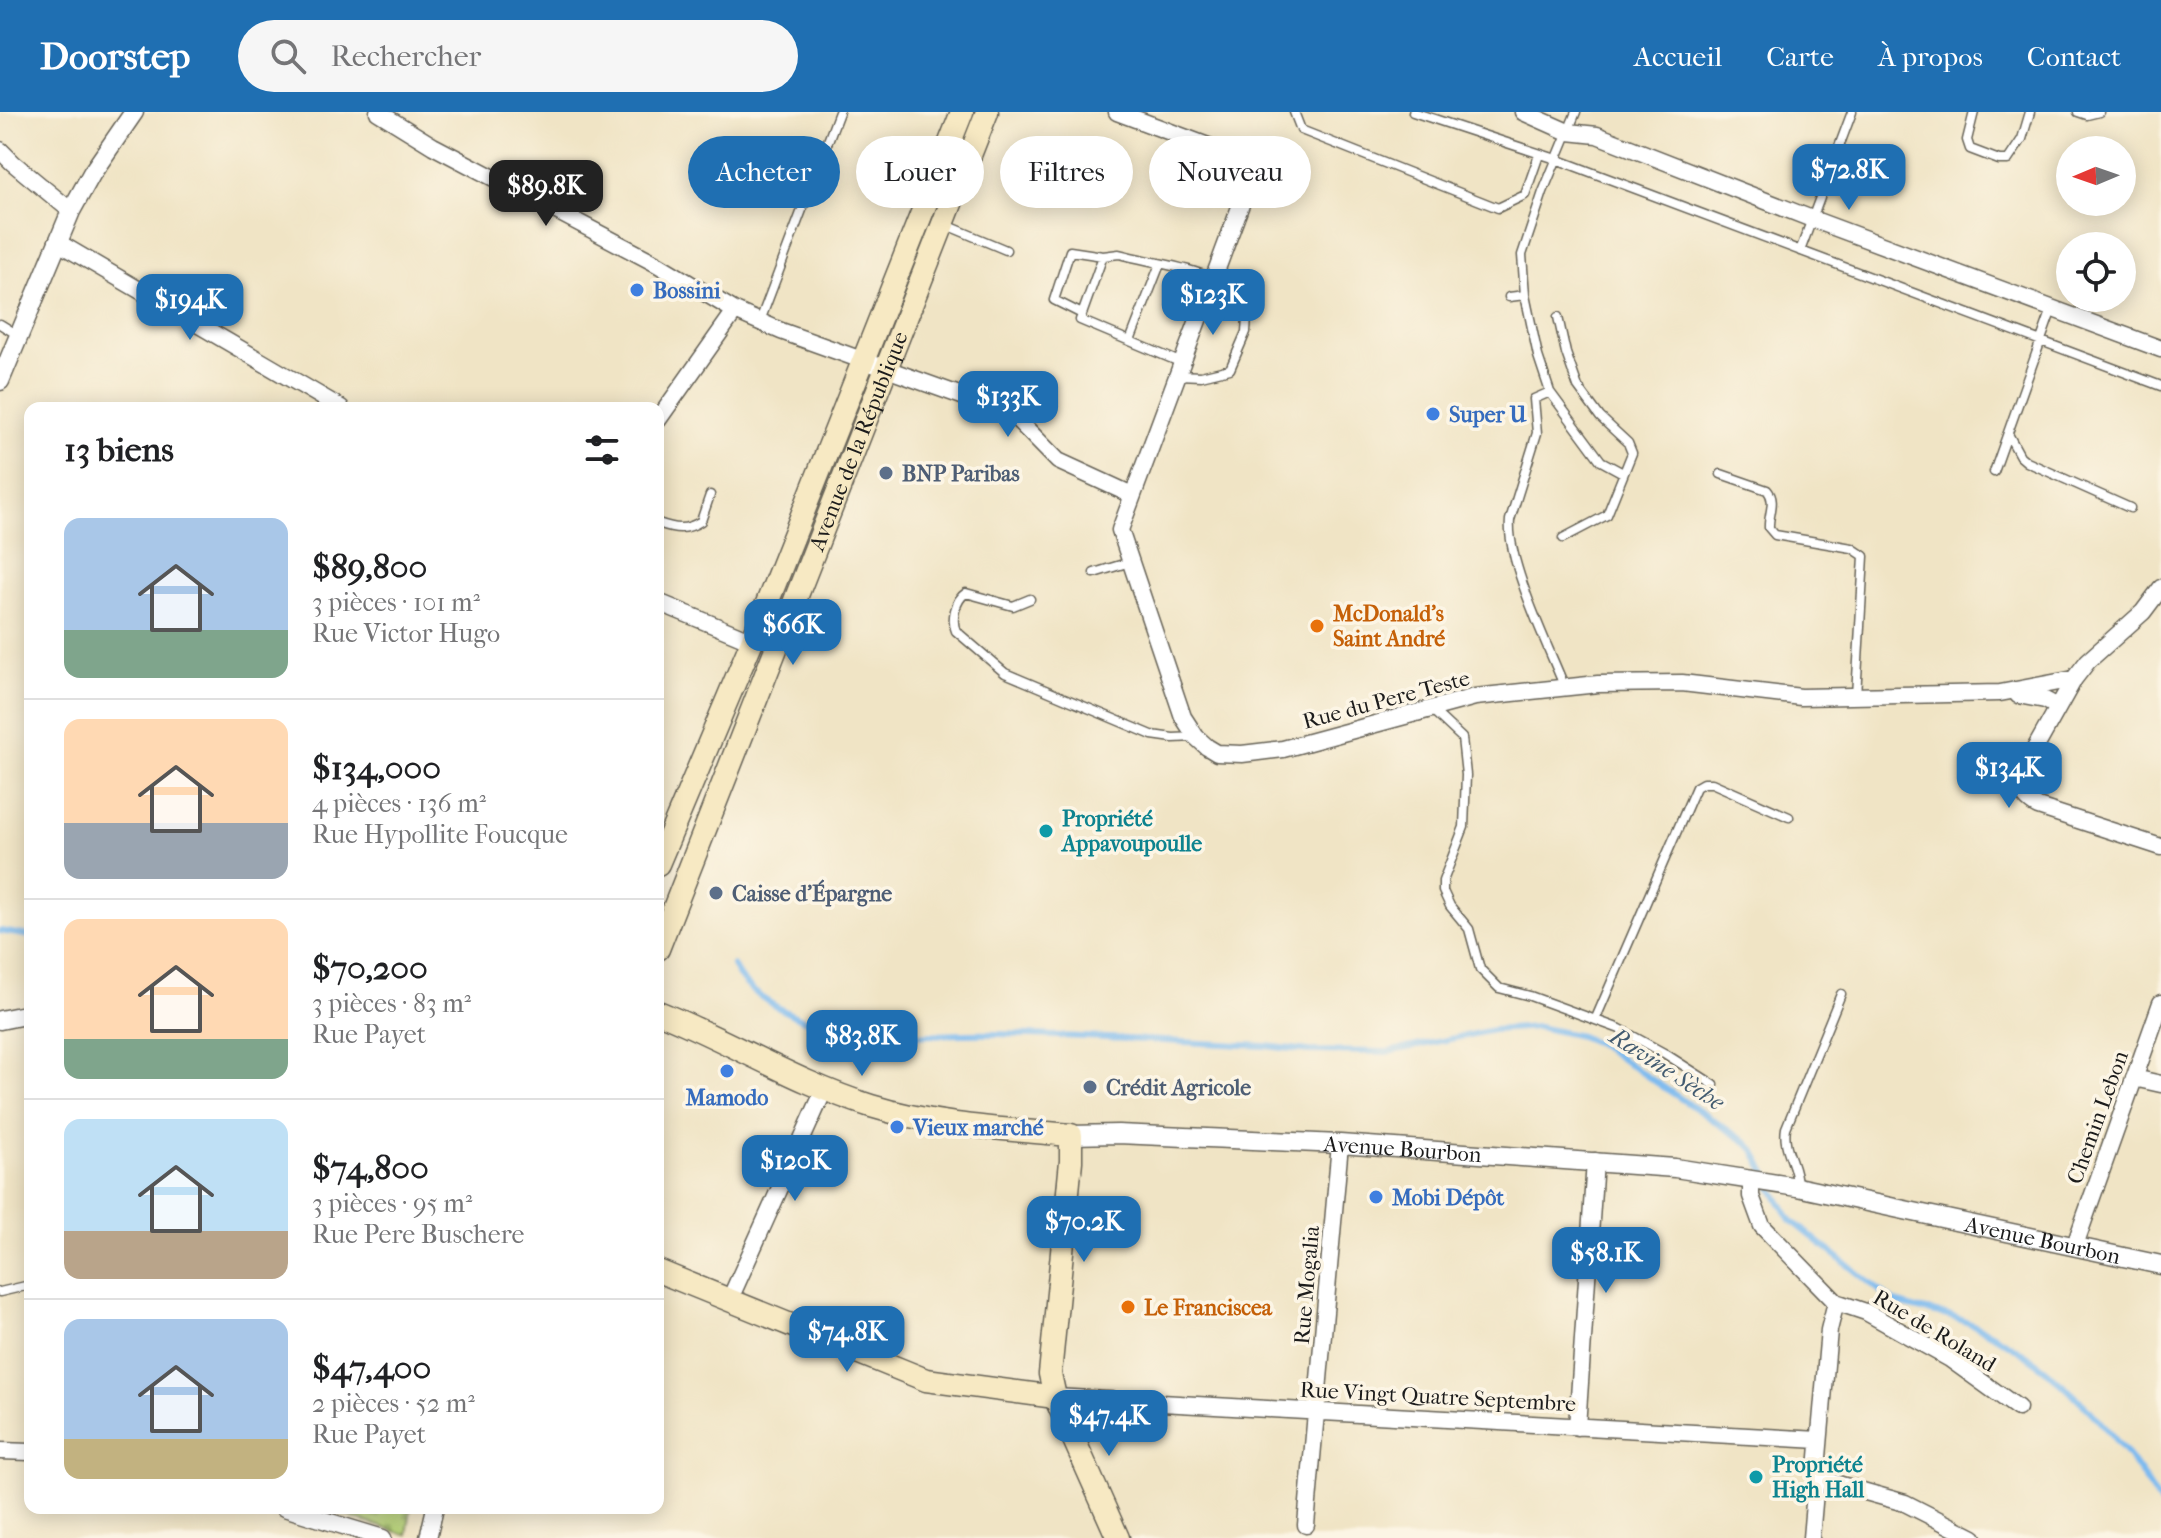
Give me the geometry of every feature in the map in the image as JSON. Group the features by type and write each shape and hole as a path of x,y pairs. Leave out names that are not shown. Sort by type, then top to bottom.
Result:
{"main road":[{"name":"Avenue de la République","path":"664,850 752,641 962,112"},
{"name":"Avenue de la République","path":"664,934 987,112"},
{"name":"Avenue Bourbon","path":"664,1015 825,1088 870,1105 936,1123 1071,1135"},
{"path":"1071,1135 1071,1161 1050,1358 1055,1397 1118,1538"},
{"path":"664,1274 926,1380 1055,1397"}],"street":[{"path":"0,381 71,211 92,173 134,112"},
{"path":"378,112 433,146 711,295 735,311 1012,414 1058,461 1132,495"},
{"path":"1117,112 1256,164 1120,530 1183,717 1196,737"},
{"path":"1523,112 1568,132 1597,135 2161,349"},
{"path":"0,150 71,211"},
{"path":"57,242 331,402"},
{"path":"711,295 720,331"},
{"path":"664,411 735,311"},
{"path":"2161,588 2143,612 2088,661 2074,679 2021,777 2020,789 2027,801 2038,807 2161,847"},
{"path":"664,604 752,641"},
{"name":"Rue du Pere Teste","path":"1196,737 1217,753 1242,754 1283,749 1475,697 1598,684 1682,683 1801,697 2000,693 2074,679"},
{"path":"2000,693 2031,696 2058,707"},
{"name":"Chemin Lebon","path":"2075,1245 2161,1003"},
{"path":"0,1020 24,1015"},
{"path":"2134,1078 2161,1084"},
{"path":"729,1301 825,1088"},
{"name":"Avenue Bourbon","path":"1071,1135 1118,1134 1340,1144 1675,1168 1792,1187 2161,1265"},
{"name":"Rue Mogalia","path":"1306,1525 1340,1144"},
{"path":"1577,1427 1595,1161"},
{"name":"Rue de Roland","path":"1755,1180 1751,1196 1762,1226 1836,1302 1866,1312 1950,1359 2018,1408"},
{"path":"1811,1538 1829,1330 1836,1302"},
{"name":"Rue Vingt Quatre Septembre","path":"1055,1397 1819,1440"},
{"path":"0,1451 24,1452"},
{"path":"1816,1478 1905,1503 1974,1538"},
{"path":"304,1514 383,1538"},
{"path":"428,1538 434,1514"}],"lane":[{"path":"759,322 839,112"},
{"path":"1294,112 1301,130 1498,208 1525,195 1539,155"},
{"path":"1413,112 1556,159 2161,386"},
{"path":"1576,112 1522,255 1525,295 1538,356 1550,392 1601,461 1623,473"},
{"path":"1800,251 1852,112"},
{"path":"1974,112 1967,140 1970,149 1999,160 2008,160 2015,153 2030,112"},
{"path":"2078,112 2087,115 2099,112"},
{"path":"944,224 1006,250"},
{"path":"1082,314 1054,300 1070,251 1103,256 1119,254 1214,278 1237,290 1248,302 1246,332 1230,369 1201,376 1180,369 1130,341 1080,320 1103,256"},
{"path":"1130,341 1160,264"},
{"path":"1509,297 1525,295"},
{"path":"1994,472 2052,309"},
{"path":"1558,317 1578,387 1632,453 1603,519 1563,538"},
{"path":"0,324 19,335"},
{"path":"1550,392 1534,399 1537,433 1508,532 1513,557 1565,688"},
{"path":"2008,434 2020,456 2027,462 2130,508"},
{"path":"1721,474 1771,494 1769,528 1775,535 1852,548 1864,556 1856,696"},
{"path":"664,525 677,529 690,528 701,521 710,495"},
{"path":"1094,573 1130,562"},
{"path":"1030,599 1013,606 966,593 960,597 953,624 956,631 1005,673 1152,735 1196,737"},
{"path":"1430,708 1462,738 1466,775 1464,827 1443,881 1443,891 1450,906 1469,929 1480,969 1499,988 1596,1018 1664,1053 1714,1085"},
{"path":"1596,1018 1696,787 1712,783 1789,817"},
{"path":"1792,1187 1795,1169 1786,1149 1786,1128 1841,994"},
{"path":"0,1292 24,1286"}],"green space":[{"path":"341,1514 410,1514 407,1535"}],"waterway":[{"name":"Ravine Sèche","path":"0,931 24,935"},
{"name":"Ravine Sèche","path":"733,965 750,988 791,1014 833,1029 874,1035 1031,1035 1266,1046 1309,1051 1388,1052 1493,1030 1538,1027 1597,1043 1746,1142 1754,1150 1769,1178"},
{"name":"Ravine Sèche","path":"1772,1188 1791,1220 1894,1302 1971,1324 2000,1339 2055,1378 2103,1425 2161,1505"}],"place":[{"name":"Bossini","path":"637,290"},
{"name":"Super U","path":"1433,414"},
{"name":"BNP Paribas","path":"886,473"},
{"name":"McDonald's Saint André","path":"1317,626"},
{"name":"Propriété Appavoupoulle","path":"1046,831"},
{"name":"Caisse d'Épargne","path":"716,893"},
{"name":"Mamodo","path":"727,1071"},
{"name":"Crédit Agricole","path":"1090,1087"},
{"name":"Vieux marché","path":"897,1127"},
{"name":"Mobi Dépôt","path":"1376,1197"},
{"name":"Le Franciscea","path":"1128,1307"},
{"name":"Propriété High Hall","path":"1756,1477"}]}
